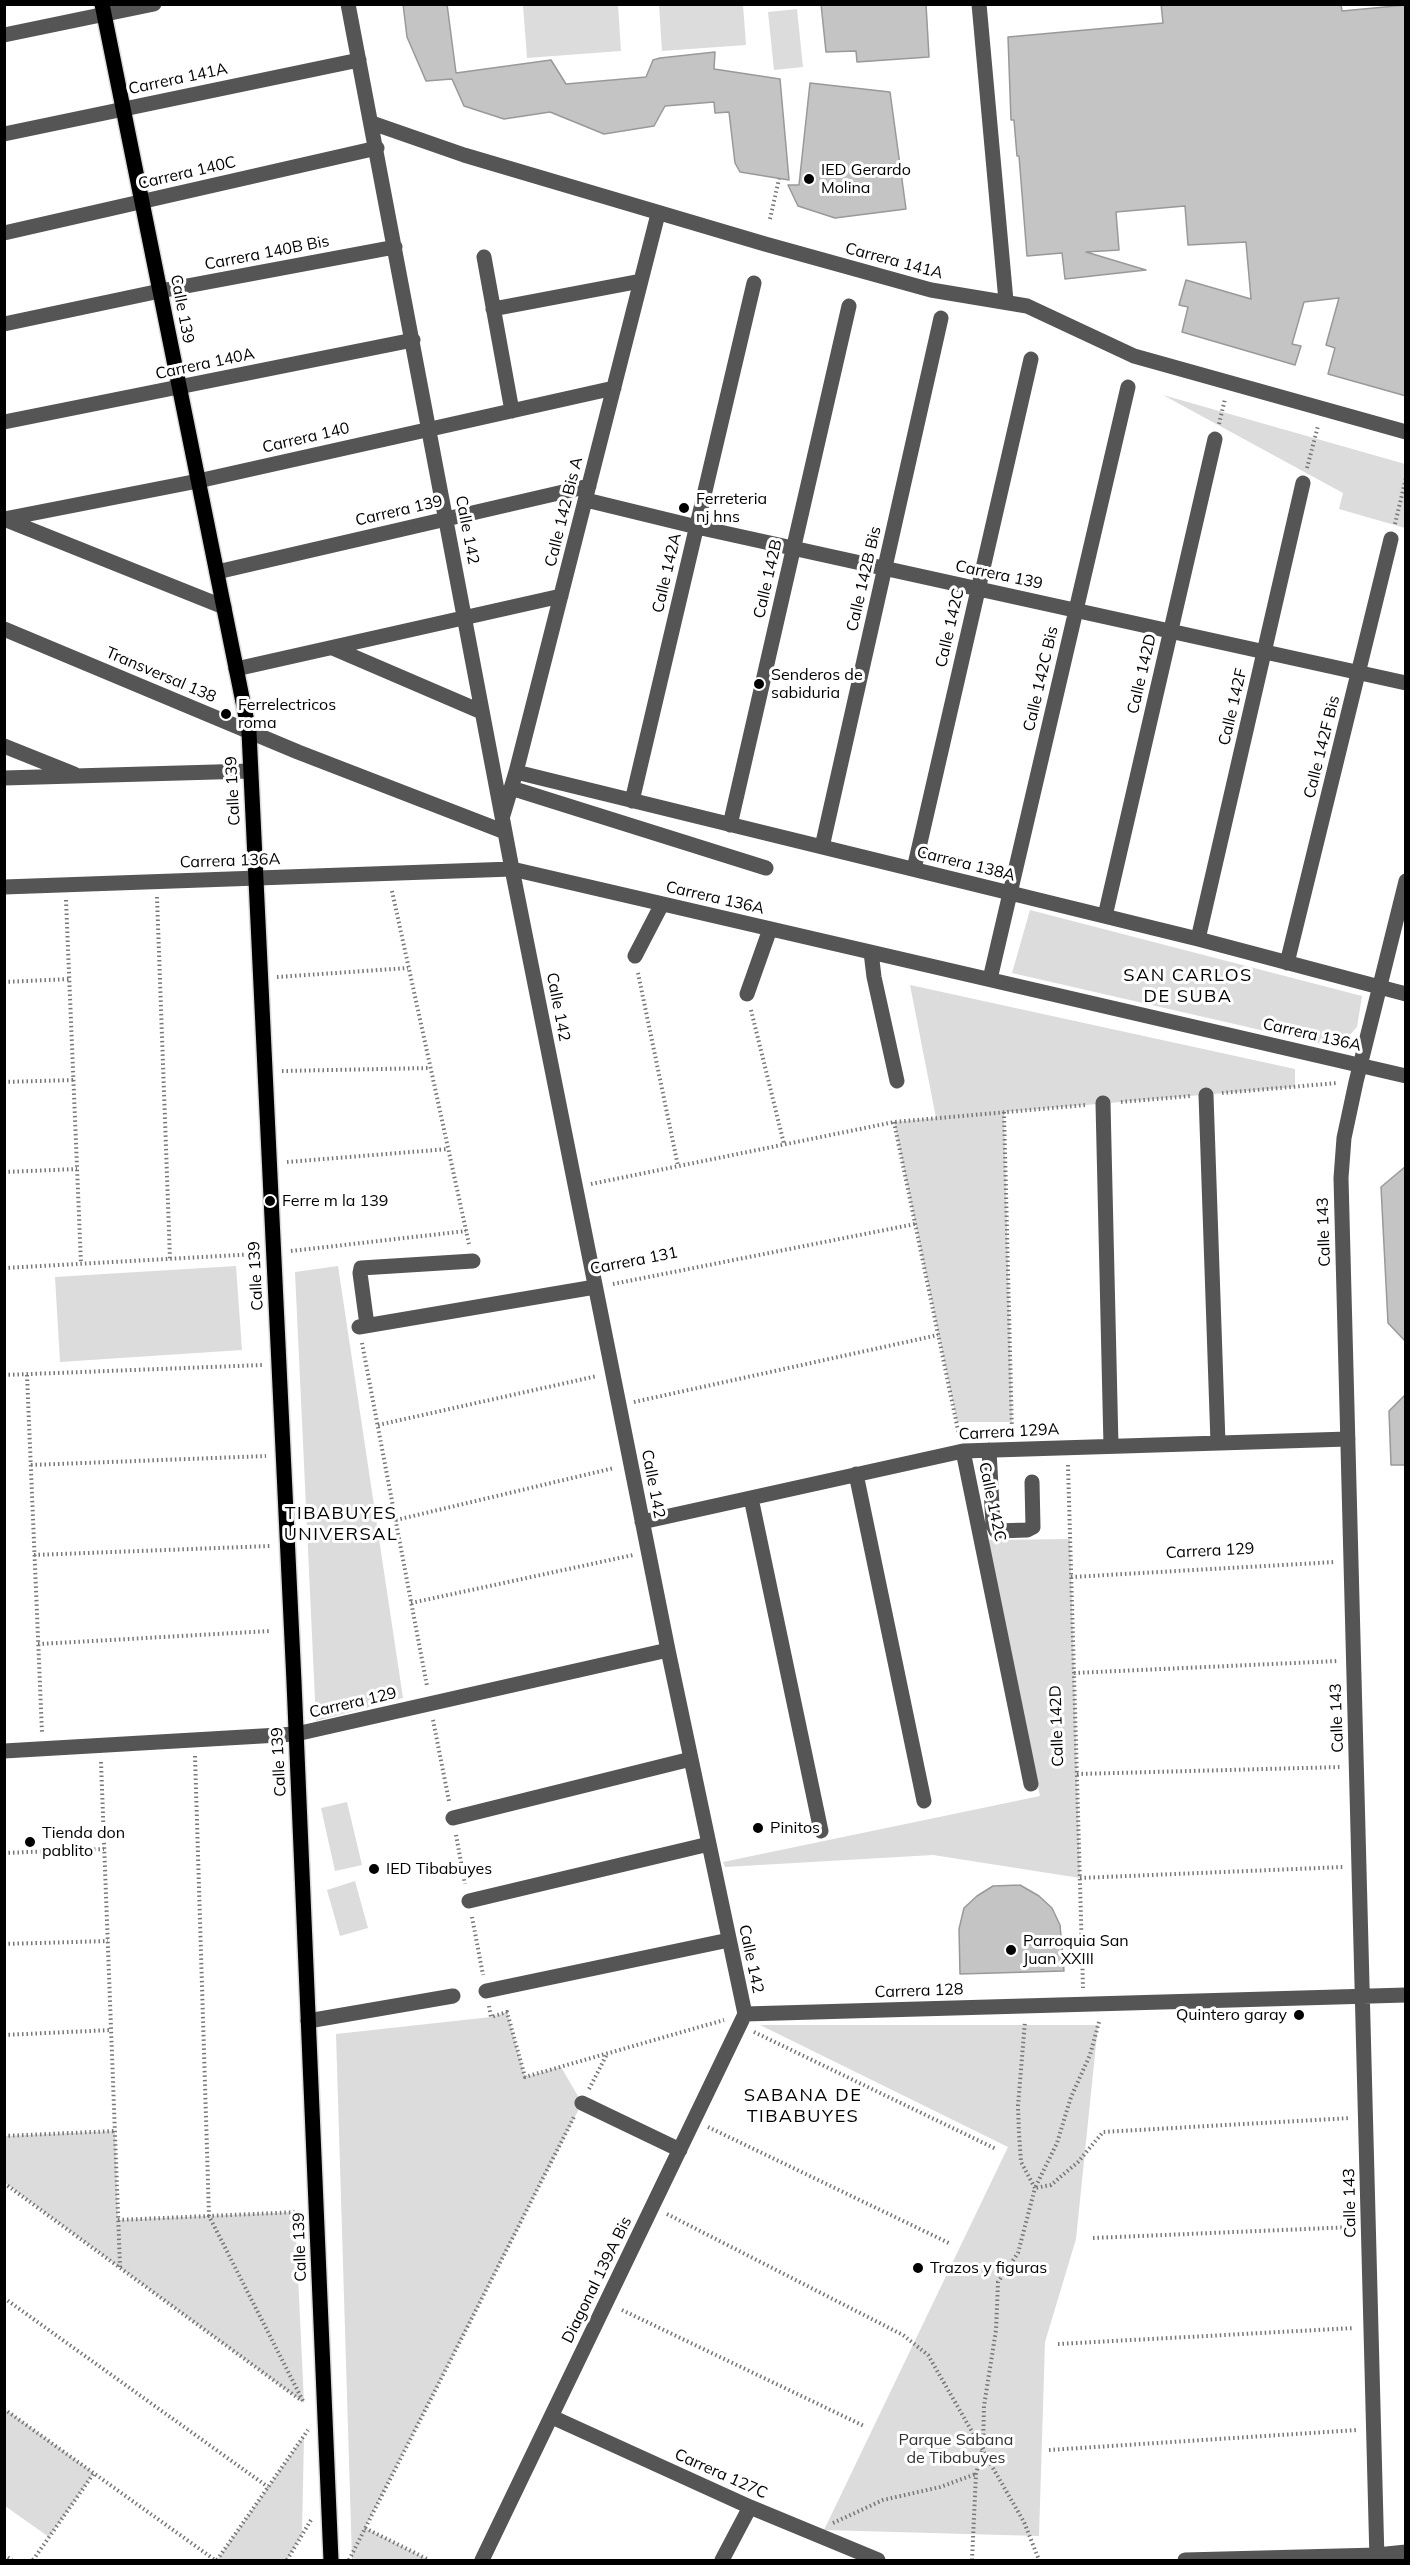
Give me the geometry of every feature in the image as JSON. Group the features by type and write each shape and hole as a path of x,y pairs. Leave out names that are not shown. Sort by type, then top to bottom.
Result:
{"main road":[{"name":"Calle 139","path":"103,10 249,732 296,1734 331,2560"}],"street":[{"path":"4,35 103,10 154,4"},
{"name":"Calle 142","path":"348,4 503,825 642,1522 729,1940 742,2020"},
{"path":"980,4 1006,301"},
{"name":"Carrera 141A","path":"4,134 359,60"},
{"name":"Carrera 141A","path":"372,123 464,155 658,214 931,290 1006,301 1050,315 1134,356 1406,432"},
{"name":"Carrera 140C","path":"4,233 377,148"},
{"name":"Calle 142 Bis A","path":"503,825 658,214"},
{"name":"Carrera 140B Bis","path":"4,324 160,291 395,247"},
{"path":"484,257 512,411"},
{"path":"493,309 641,281"},
{"name":"Calle 142A","path":"632,801 754,283"},
{"name":"Calle 142B","path":"730,825 849,306"},
{"name":"Calle 142B Bis","path":"822,847 941,318"},
{"name":"Carrera 140A","path":"4,422 413,340"},
{"name":"Calle 142C","path":"914,869 1031,359"},
{"name":"Calle 142C Bis","path":"990,979 1128,387"},
{"name":"Carrera 140","path":"4,519 198,481 614,388"},
{"name":"Calle 142D","path":"1105,916 1215,439"},
{"name":"Calle 142F","path":"1198,939 1303,483"},
{"name":"Carrera 139","path":"217,572 446,519 587,493 697,527 1406,683"},
{"path":"4,519 224,607"},
{"name":"Calle 142F Bis","path":"1287,963 1391,539"},
{"path":"236,669 561,596"},
{"name":"Transversal 138","path":"4,629 249,732 503,825"},
{"path":"333,648 482,712"},
{"path":"4,746 79,776"},
{"path":"4,778 250,771"},
{"name":"Carrera 138A","path":"516,772 1198,939 1379,989 1406,994"},
{"path":"511,788 766,868"},
{"name":"Carrera 136A","path":"4,887 512,869 1406,1076"},
{"name":"Calle 143","path":"1377,2558 1341,1178 1344,1138 1356,1082 1405,886"},
{"path":"635,956 662,904"},
{"path":"747,994 770,928"},
{"path":"871,952 874,977 897,1081"},
{"path":"1206,1095 1218,1443"},
{"path":"1103,1103 1111,1446"},
{"path":"363,1326 361,1268 473,1261"},
{"name":"Carrera 131","path":"363,1326 595,1287"},
{"name":"Carrera 129A","path":"642,1522 963,1450 1348,1439"},
{"name":"Calle 142C","path":"963,1450 1031,1784"},
{"path":"989,1450 993,1525 996,1531 1028,1530 1033,1527 1032,1482"},
{"path":"856,1474 924,1801"},
{"path":"751,1498 821,1831"},
{"name":"Carrera 129","path":"4,1751 296,1734 668,1650"},
{"path":"453,1818 691,1759"},
{"path":"469,1901 709,1844"},
{"path":"486,1991 729,1940"},
{"name":"Carrera 128","path":"742,2020 1104,2003 1406,1995"},
{"path":"308,2021 453,1996"},
{"name":"Diagonal 139A Bis","path":"482,2560 742,2020"},
{"path":"582,2103 680,2150"},
{"name":"Carrera 127C","path":"552,2417 750,2507 878,2560"},
{"path":"722,2560 750,2507"},
{"path":"1185,2560 1377,2558 1406,2552"}],"path":[{"path":"770,219 779,179"},
{"path":"1215,439 1229,383"},
{"path":"1303,483 1323,409"},
{"path":"1391,539 1406,478"},
{"path":"388,874 473,1261"},
{"path":"156,881 170,1259"},
{"path":"65,885 81,1264"},
{"path":"635,956 678,1166"},
{"path":"276,977 408,968"},
{"path":"4,982 69,979"},
{"path":"747,994 784,1144"},
{"path":"282,1071 430,1068"},
{"path":"4,1082 73,1080"},
{"path":"576,1187 894,1122 1356,1082"},
{"path":"1004,1112 1012,1449"},
{"name":"Calle 142C","path":"894,1122 963,1450"},
{"path":"287,1162 448,1149"},
{"path":"4,1172 77,1169"},
{"name":"Carrera 131","path":"595,1287 915,1224"},
{"path":"289,1251 466,1231"},
{"path":"4,1268 257,1254"},
{"path":"363,1326 378,1425 491,2017 507,2012 525,2077 742,2020 996,2149"},
{"path":"619,1405 938,1335"},
{"path":"4,1375 263,1365"},
{"path":"378,1425 612,1372"},
{"path":"27,1375 42,1749"},
{"name":"Calle 142D","path":"1067,1447 1084,2004"},
{"path":"31,1465 266,1456"},
{"path":"396,1520 631,1464"},
{"path":"34,1555 270,1546"},
{"path":"411,1603 648,1551"},
{"name":"Carrera 129","path":"1071,1576 1351,1561"},
{"path":"38,1644 270,1631"},
{"path":"1074,1673 1354,1660"},
{"path":"4,2183 306,2404 209,2216 194,1740"},
{"path":"100,1745 120,2267"},
{"path":"1077,1774 1357,1767"},
{"path":"4,1853 104,1848"},
{"path":"1080,1878 1359,1866"},
{"path":"4,1944 108,1941"},
{"path":"972,2560 976,2475 983,2447 984,2406 996,2330 998,2282 1018,2253 1030,2217 1035,2188 1048,2165 1071,2097 1090,2055 1104,2003"},
{"path":"1028,2006 1018,2106 1019,2134 1021,2162 1035,2188"},
{"path":"4,2035 111,2030"},
{"path":"349,2560 607,2054"},
{"path":"1035,2188 1051,2185 1078,2162 1103,2132 1366,2117"},
{"path":"694,2120 951,2244"},
{"path":"4,2136 115,2131"},
{"path":"653,2207 903,2335 928,2355 983,2447 1024,2522 1039,2560"},
{"path":"118,2220 298,2212"},
{"path":"1092,2238 1368,2226"},
{"path":"4,2298 268,2487"},
{"path":"606,2302 864,2426"},
{"path":"1058,2344 1371,2327"},
{"path":"4,2409 216,2560 309,2429"},
{"path":"1049,2450 1374,2429"},
{"path":"33,2560 94,2473"},
{"path":"810,2533 883,2500 940,2487 976,2475"},
{"path":"287,2560 311,2519"},
{"path":"365,2528 429,2560"},
{"path":"4,2555 12,2560"}],"green space":[{"path":"523,5 618,5 621,51 527,58"},
{"path":"659,5 743,5 746,45 662,51"},
{"path":"797,9 803,67 774,70 768,12"},
{"path":"1163,395 1405,464 1405,528 1339,509 1343,493"},
{"path":"1030,910 1362,996 1357,1027 1346,1039 1326,1045 1012,973"},
{"path":"910,985 1295,1069 1295,1087 1004,1112 1012,1422 957,1422 894,1122 936,1118"},
{"path":"236,1266 242,1350 60,1362 55,1277"},
{"path":"338,1266 403,1698 316,1721 295,1272"},
{"path":"1070,1539 1080,1878 933,1855 725,1867 723,1862 1040,1796 987,1540"},
{"path":"347,1802 362,1865 335,1871 321,1808"},
{"path":"355,1881 368,1928 340,1936 327,1890"},
{"path":"507,2012 525,2077 561,2067 582,2103 365,2528 429,2560 352,2560 336,2034 491,2017"},
{"name":"Parque Sabana de Tibabuyes","path":"760,2025 1098,2025 1076,2239 1045,2342 1039,2536 824,2530 1008,2147"},
{"path":"115,2131 118,2220 295,2212 304,2403 5,2183 5,2136"},
{"path":"5,2409 94,2473 49,2537 5,2506"},
{"path":"304,2436 302,2534 287,2560 217,2560"}],"building":[{"path":"403,4 447,4 456,73 551,60 566,84 646,77 653,60 715,52 714,69 780,79 789,180 740,172 735,163 729,112 715,113 714,102 665,106 654,126 604,134 550,112 504,119 464,106 452,79 426,81 407,37"},
{"path":"821,4 926,4 929,57 857,62 856,51 826,52"},
{"path":"1161,4 1341,4 1342,11 1406,5 1406,396 1328,374 1335,348 1326,345 1339,298 1304,302 1292,344 1301,346 1295,365 1182,332 1188,307 1179,305 1186,280 1251,299 1246,242 1188,245 1185,206 1116,212 1119,250 1086,252 1146,270 1065,279 1062,253 1027,256 1019,156 1017,156 1014,120 1011,120 1008,37 1163,23"},
{"path":"810,83 890,92 906,209 835,218 798,206 788,185 799,185"},
{"path":"1406,1166 1406,1342 1388,1323 1381,1187"},
{"path":"1406,1394 1406,1465 1391,1465 1389,1411"},
{"name":"Parroquia San Juan XXIII","path":"1020,1885 1039,1896 1052,1908 1060,1925 1064,1971 960,1974 959,1929 964,1908 993,1886"}],"place":[{"name":"IED Gerardo Molina","path":"809,179"},
{"name":"Ferreteria nj hns","path":"684,508"},
{"name":"Senderos de sabiduria","path":"759,684"},
{"name":"Ferrelectricos roma","path":"226,714"},
{"name":"Ferre m la 139","path":"270,1201"},
{"name":"Pinitos","path":"758,1828"},
{"name":"Tienda don pablito","path":"30,1842"},
{"name":"IED Tibabuyes","path":"374,1869"},
{"name":"Parroquia San Juan XXIII","path":"1011,1950"},
{"name":"Quintero garay","path":"1299,2015"},
{"name":"Trazos y figuras","path":"918,2268"}],"district":[{"name":"SAN CARLOS DE SUBA","path":"1188,986"},
{"name":"TIBABUYES UNIVERSAL","path":"341,1524"},
{"name":"SABANA DE TIBABUYES","path":"803,2106"}]}
